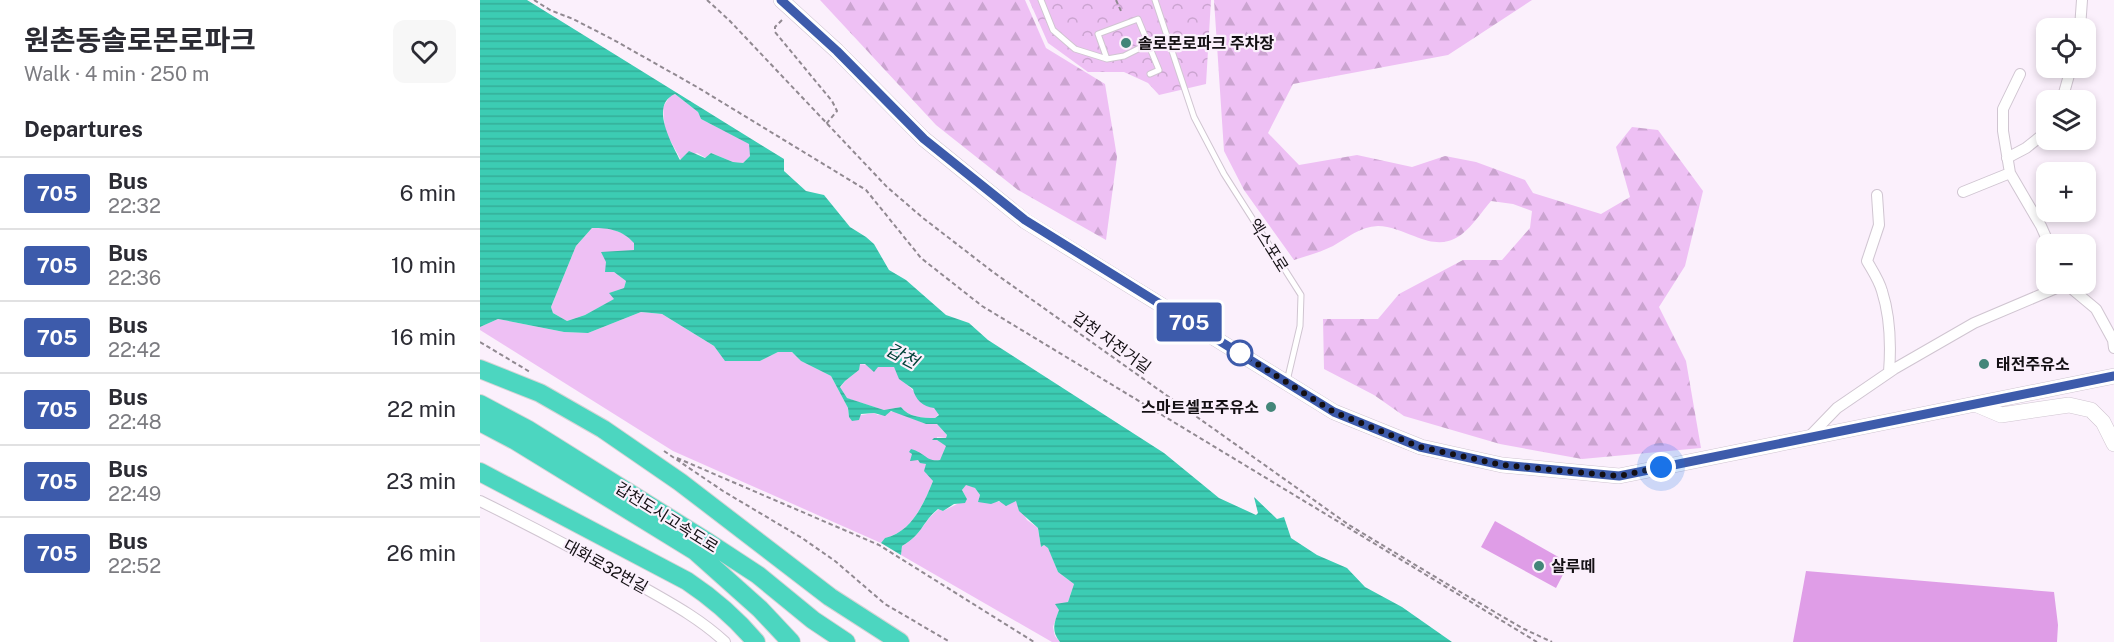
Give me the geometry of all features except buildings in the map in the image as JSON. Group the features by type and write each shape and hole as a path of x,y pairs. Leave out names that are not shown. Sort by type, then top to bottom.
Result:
{"highway":[{"path":"480,369 540,393 603,429 680,482 830,597 900,642"},
{"name":"갑천도시고속도로","path":"480,404 521,435 695,551 760,609 791,642"},
{"name":"갑천도시고속도로","path":"480,422 521,435 732,558 758,575 813,620 846,642"},
{"path":"480,472 687,582 738,620 756,642"}],"main road":[{"path":"781,0 837,51 924,139 1025,220 1334,412 1420,447 1502,465 1619,476 2114,376"},
{"path":"1975,404 2001,415 2069,405 2091,410 2103,422 2114,444"}],"street":[{"path":"2081,18 2082,0"},
{"path":"2020,74 2003,109 2002,131 2010,173 2045,234"},
{"path":"2007,158 2036,140"},
{"path":"1963,192 2010,173"},
{"path":"1877,195 1880,225 1867,261 1882,290 1891,356 1889,372"},
{"path":"1808,437 1837,408 1889,372 1974,323 2042,294"},
{"path":"2078,294 2096,309 2113,340 2114,348"},
{"name":"대화로32번길","path":"480,501 574,548 675,604 725,642"}],"lane":[{"path":"1041,0 1053,30 1075,49 1107,59 1124,56 1168,40"},
{"name":"엑스포로","path":"1155,0 1194,117 1224,174 1301,295 1300,326 1286,382"},
{"path":"1107,59 1098,34 1138,19 1159,70 1150,74"}],"path":[{"path":"534,0 612,39 697,87 866,190 921,258 982,306 1537,642"},
{"name":"갑천 자전거길","path":"707,0 729,20 887,187 993,272 1340,518 1399,556 1524,629 1552,642"},
{"path":"1116,0 1120,12"},
{"path":"782,20 775,27 775,32 832,101 837,111 826,124"},
{"path":"950,642 885,604 835,561 802,538 723,491 671,456 879,545 1034,642"}],"green space":[{"path":"820,0 1025,0 1046,48 1105,84 1117,157 1106,240 1018,190 936,125"},
{"path":"1029,0 1211,0 1206,84 1159,95 1148,83 1124,72 1088,72 1048,43"},
{"path":"1214,0 1532,0 1448,55 1293,84 1268,133 1299,165 1357,155 1412,167 1445,156 1476,162 1525,180 1533,193 1601,214 1630,197 1616,147 1632,127 1658,130 1703,191 1685,266 1659,307 1686,361 1701,448 1582,459 1500,444 1404,416 1374,395 1324,369 1323,319 1378,319 1399,294 1463,260 1502,260 1530,228 1532,211 1513,204 1491,201 1467,230 1450,240 1428,241 1392,228 1378,226 1365,228 1328,248 1294,260 1244,190 1224,151"},
{"path":"675,94 698,112 701,119 750,144 750,156 743,163 733,162 711,153 706,158 697,153 681,160 665,131 663,107 670,96"},
{"path":"593,227 616,231 635,243 634,250 627,252 614,272 626,281 624,288 610,293 615,299 585,315 567,321 553,313 551,307 576,246"},
{"path":"641,312 662,314 714,346 726,361 760,361 778,352 792,352 801,361 831,376 848,408 849,417 874,413 878,415 894,411 926,424 937,424 947,435 946,438 937,437 937,440 946,445 940,460 932,461 909,452 914,460 926,464 926,474 929,474 933,481 916,516 903,530 885,538 881,543 673,451 480,330 480,327 498,319 564,332 588,333"},
{"path":"859,364 894,367 903,381 939,414 935,418 921,417 908,413 901,407 884,410 846,398 840,388 859,370"},
{"path":"966,484 975,488 980,495 979,501 1011,502 1016,500 1027,520 1038,528 1041,547 1044,545 1048,547 1058,572 1074,584 1068,602 1059,610 1053,627 1055,636 1060,642 1052,642 901,555 902,546 914,537 939,509 943,511 967,499 962,490"}],"water":[{"name":"갑천","path":"480,0 527,0 784,159 784,171 806,191 824,195 850,227 874,244 889,270 906,280 946,315 969,323 988,340 1164,453 1219,498 1256,515 1258,513 1254,497 1277,519 1284,517 1291,538 1317,555 1347,568 1365,587 1402,607 1452,642 1060,642 1054,630 1059,610 1055,604 1068,602 1074,584 1058,572 1048,548 1044,545 1041,547 1038,528 1019,511 1016,501 1006,506 999,501 991,504 978,502 980,495 975,488 966,485 962,490 967,499 965,503 954,504 943,511 938,509 914,537 902,546 901,555 881,543 885,538 903,530 910,523 926,498 933,481 924,471 926,464 918,460 910,461 912,454 909,452 911,449 932,460 940,460 946,446 937,440 932,440 946,438 947,435 937,424 926,424 891,411 885,416 874,413 861,414 859,420 852,421 848,408 831,376 801,361 792,352 778,352 760,361 725,361 714,346 662,314 641,312 588,333 564,332 498,319 480,327","holes":["675,94 698,112 701,119 749,144 750,156 743,163 733,162 711,153 705,158 689,151 680,160 668,135 663,115 667,99","592,228 615,231 625,235 634,243 634,250 601,252 606,262 605,272 614,272 626,281 624,288 609,293 614,299 585,315 567,321 553,313 551,307 576,246","860,364 865,364 874,372 878,367 894,367 899,379 913,389 920,402 934,408 939,415 935,418 921,417 912,415 901,407 884,410 847,398 840,387 859,370"]}],"bus line":[{"name":"705","path":"781,0 837,51 924,139 1025,220 1334,412 1420,447 1502,465 1619,476 2114,376"}],"place":[{"name":"솔로몬로파크 주차장","path":"1126,43"},
{"name":"태전주유소","path":"1984,364"},
{"name":"스마트셀프주유소","path":"1271,407"},
{"name":"살루떼","path":"1539,566"}],"route":[{"path":"1240,353 1334,412 1420,447 1502,465 1619,476 1661,467"}]}
